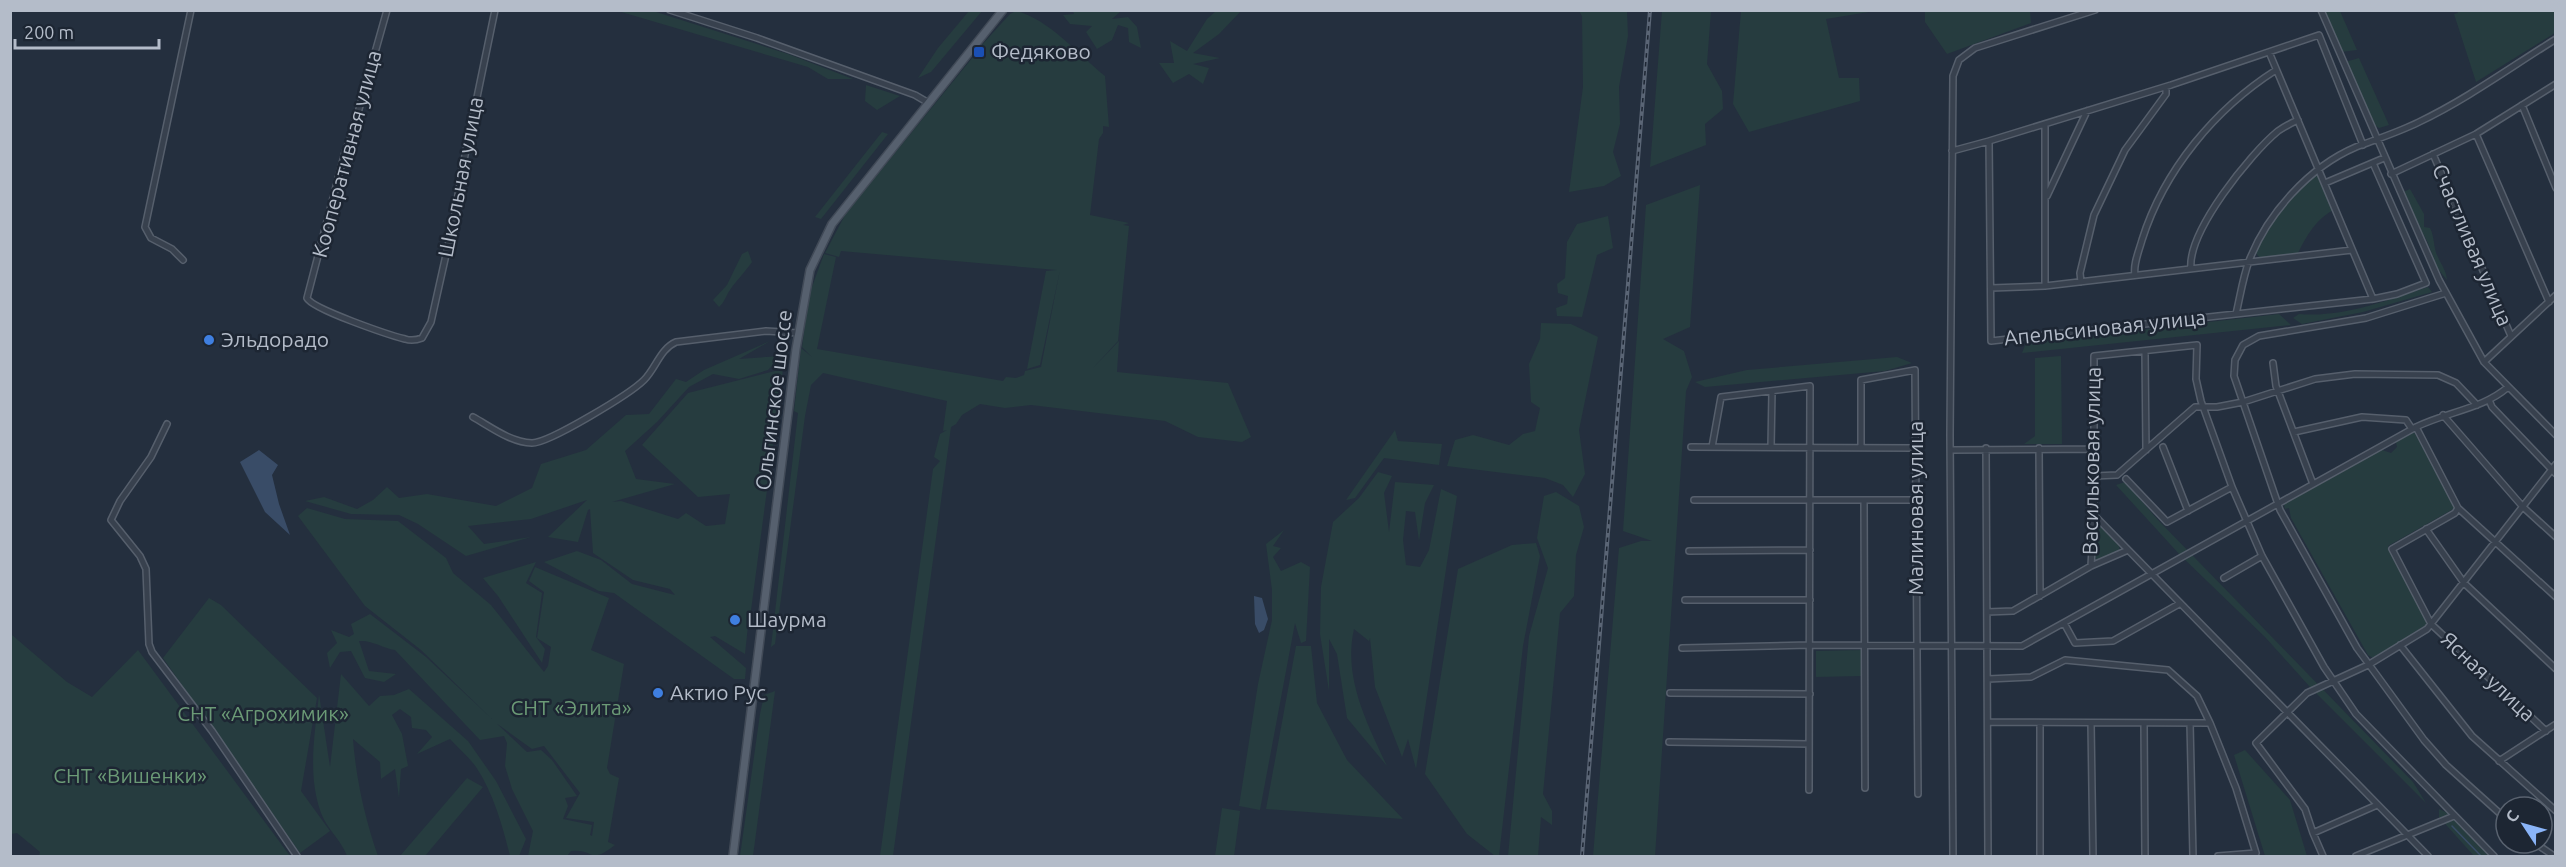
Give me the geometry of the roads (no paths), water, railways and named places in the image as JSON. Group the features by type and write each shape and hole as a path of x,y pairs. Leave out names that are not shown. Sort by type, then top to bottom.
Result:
{"main road":[{"name":"Ольгинское шоссе","path":"733,856 798,333 810,270 825,234 849,200 1003,10"}],"street":[{"path":"183,260 172,249 151,238 145,227 191,10"},
{"name":"Кооперативная улица","path":"387,10 345,152 307,298 312,304 345,319 406,340 420,340"},
{"name":"Школьная улица","path":"420,340 426,334 434,311 495,10"},
{"path":"670,10 757,38 915,95 927,102"},
{"path":"1953,856 1950,450 1953,76 1959,60 1975,48 2095,10"},
{"path":"2321,10 2378,139 2384,159 2446,293 2484,362 2556,435"},
{"path":"1952,151 2166,87 2319,35 2363,145"},
{"name":"Апельсиновая улица","path":"2236,314 2249,262 2265,229 2290,196 2319,170 2363,145 2444,109 2556,39"},
{"path":"2269,52 2373,299"},
{"path":"2135,275 2146,226 2169,179 2198,138 2261,79 2276,70"},
{"name":"Счастливая улица","path":"2391,174 2476,134 2556,84"},
{"path":"2081,282 2080,273 2094,215 2125,150 2166,94 2166,87"},
{"path":"2522,105 2556,188"},
{"path":"2045,199 2087,111"},
{"path":"2191,269 2190,259 2201,232 2223,192 2248,161 2278,131 2298,120"},
{"path":"2045,124 2045,286"},
{"path":"2476,134 2549,302"},
{"name":"Апельсиновая улица","path":"1989,141 1991,341 2373,299 2397,294 2426,283 2373,163"},
{"name":"Счастливая улица","path":"2433,154 2511,336"},
{"path":"2325,183 2384,159"},
{"path":"1991,288 2045,286 2352,249"},
{"path":"2446,293 2366,318 2259,336 2243,345 2235,360 2234,376 2278,504 2368,665 2431,749 2494,808"},
{"path":"2484,362 2556,295"},
{"path":"473,417 509,438 537,443 643,381 664,350 676,342 766,331 798,333"},
{"path":"2146,450 2145,351 2197,345 2196,379 2232,488 2262,556 2334,682 2356,714 2494,856"},
{"name":"Васильковая улица","path":"2091,566 2094,515 2094,356 2145,351"},
{"path":"2273,363 2278,391 2313,484"},
{"name":"Малиновая улица","path":"1861,448 1861,380 1915,370 1918,794"},
{"path":"2094,476 2117,475 2195,407 2217,407 2243,402 2315,379 2335,376 2426,374 2447,378 2456,383 2476,405"},
{"path":"1712,447 1721,397 1810,386 1809,790"},
{"path":"1682,648 1810,645 2022,646 2414,428 2443,415 2496,398 2508,387"},
{"path":"1771,447 1772,392"},
{"path":"2489,400 2492,407 2553,472"},
{"path":"2443,415 2523,507 2556,537"},
{"path":"2294,432 2362,417 2406,420 2414,428 2458,508 2556,597"},
{"path":"167,424 151,457 120,501 111,520 140,556 146,569 148,644 212,730 297,856"},
{"path":"1690,447 1916,448"},
{"path":"1950,450 2039,447 2094,449"},
{"path":"2039,447 2040,596"},
{"path":"2163,447 2188,511"},
{"path":"1986,448 1988,856"},
{"path":"2323,856 2305,809 2256,743 2307,693 2368,665 2431,624 2553,472 2556,464"},
{"path":"2126,479 2167,522 2232,488"},
{"path":"1694,500 1916,500"},
{"path":"1864,500 1863,645 1866,788"},
{"path":"2458,508 2456,513 2426,529 2464,583 2556,669"},
{"path":"2094,515 2428,856"},
{"name":"Ясная улица","path":"2426,529 2392,549 2431,624 2546,730"},
{"path":"1689,550 1810,550"},
{"name":"Васильковая улица","path":"1987,612 2013,611 2091,566 2128,550"},
{"path":"2224,578 2262,556"},
{"path":"1685,600 1810,600"},
{"path":"2064,623 2075,643 2113,641 2180,604"},
{"name":"Ясная улица","path":"2400,645 2472,736 2555,809"},
{"path":"1988,679 2031,677 2065,660 2168,670 2197,696 2210,723 2236,788 2256,855 2218,856"},
{"path":"1670,693 1809,694"},
{"path":"1989,722 2210,723"},
{"path":"2040,723 2040,856"},
{"path":"2091,723 2093,856"},
{"path":"2144,723 2145,856"},
{"path":"2190,723 2193,856"},
{"name":"Ясная улица","path":"2499,761 2556,724"},
{"path":"1669,742 1809,744"},
{"path":"2313,833 2377,805"},
{"path":"2356,856 2454,816"}],"water":[{"path":"259,450 278,465 272,475 290,535 265,512 240,462"},
{"path":"1254,596 1262,598 1268,619 1264,630 1259,633 1255,624"}],"waterway":[{"path":"2452,826 2481,856"}],"railway":[{"path":"1582,856 1650,10"}],"place":[{"name":"Федяково","path":"979,52"},
{"name":"Эльдорадо","path":"209,340"},
{"name":"Шаурма","path":"735,620"},
{"name":"Актио Рус","path":"658,693"}],"park label":[{"name":"СНТ «Элита»","path":"571,708"},
{"name":"СНТ «Агрохимик»","path":"263,714"},
{"name":"СНТ «Вишенки»","path":"130,776"}]}
